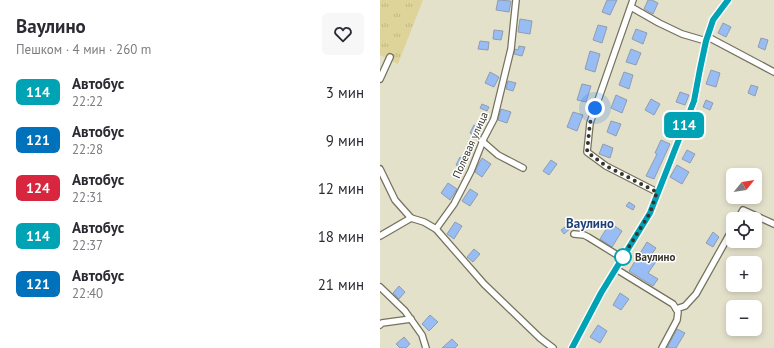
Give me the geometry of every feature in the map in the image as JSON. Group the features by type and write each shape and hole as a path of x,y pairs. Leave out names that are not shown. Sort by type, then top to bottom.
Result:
{"street":[{"name":"Полевая улица","path":"436,229 454,204 471,171 482,141 494,119 511,49 516,0"},
{"path":"633,0 590,123 587,152 606,166 657,192"},
{"path":"572,348 601,293 650,213 694,101 707,39 713,20 728,0"},
{"path":"631,7 682,34 707,39 774,72"},
{"path":"380,79 390,57"},
{"path":"482,141 498,155 523,168"},
{"path":"380,169 395,200 411,218 424,222 436,229 484,284 540,338 553,348"},
{"path":"380,236 411,218"},
{"path":"762,219 774,224"},
{"path":"574,234 588,237 622,258"},
{"path":"676,309 685,306 696,294 726,240"},
{"path":"616,269 673,304 678,312 677,320 662,348"},
{"path":"380,287 405,311 422,335 426,348"},
{"path":"380,325 382,323 411,319"}],"green space":[{"path":"380,0 423,0 398,64 380,55"}],"building":[{"path":"498,0 511,1 509,12 496,10"},
{"path":"607,0 617,0 610,15 602,12"},
{"path":"648,0 658,3 653,14 644,9"},
{"path":"520,19 532,21 530,34 518,32"},
{"path":"723,23 731,27 726,37 718,33"},
{"path":"598,25 607,27 602,43 593,40"},
{"path":"636,29 647,33 643,44 632,39"},
{"path":"494,30 503,31 501,40 493,39"},
{"path":"761,38 768,40 765,50 758,47"},
{"path":"480,41 489,42 488,50 478,49"},
{"path":"519,46 525,47 522,56 514,54 515,49 518,50"},
{"path":"631,49 641,53 636,65 626,62"},
{"path":"590,51 600,54 595,72 585,69"},
{"path":"711,70 720,73 716,87 706,84"},
{"path":"490,72 499,77 494,87 485,83"},
{"path":"624,72 633,75 629,89 619,85"},
{"path":"508,81 516,83 513,91 506,89"},
{"path":"582,84 591,86 586,102 577,100"},
{"path":"751,85 758,87 755,96 748,93"},
{"path":"680,92 689,95 685,105 676,102"},
{"path":"616,95 627,100 622,113 611,108"},
{"path":"651,99 660,104 654,115 645,110"},
{"path":"706,100 713,103 710,110 703,107"},
{"path":"482,104 489,107 487,111 480,108"},
{"path":"501,109 511,112 507,123 498,120"},
{"path":"573,112 583,115 577,131 567,127"},
{"path":"611,121 621,124 616,136 607,132"},
{"path":"697,122 703,125 700,131 694,128"},
{"path":"474,125 482,129 478,137 470,133"},
{"path":"661,140 670,144 654,179 646,176 657,154 655,153"},
{"path":"603,144 613,148 610,158 599,154"},
{"path":"687,150 695,154 690,163 682,159"},
{"path":"460,157 467,161 463,169 456,165"},
{"path":"482,158 491,164 482,177 475,172"},
{"path":"551,160 557,164 549,175 543,171"},
{"path":"677,165 689,172 682,184 670,177"},
{"path":"448,183 457,189 450,200 441,193"},
{"path":"470,189 478,194 470,206 462,201"},
{"path":"629,202 635,206 633,210 626,206"},
{"path":"455,222 462,226 454,239 447,234"},
{"path":"610,223 622,231 612,247 600,239"},
{"path":"569,224 572,227 564,234 561,230"},
{"path":"713,232 719,237 713,247 706,243"},
{"path":"647,242 656,248 651,255 658,259 648,273 658,279 653,286 629,271"},
{"path":"474,249 480,254 473,262 467,257"},
{"path":"399,286 405,292 399,299 393,293"},
{"path":"620,293 629,299 621,310 613,305"},
{"path":"430,315 438,322 429,331 422,324"},
{"path":"598,325 607,331 600,343 590,337"},
{"path":"677,329 685,333 676,348 667,348"},
{"path":"404,337 410,344 406,348 400,348 396,344"},
{"path":"452,339 458,345 455,348 442,348"}],"bus line":[{"name":"114","path":"572,348 601,293 650,213 694,101 706,41 713,20 728,0"}],"place":[{"name":"Ваулино","path":"623,257"}],"district":[{"name":"Ваулино","path":"590,223"}],"route":[{"path":"595,108 590,123 587,152 606,166 657,192 650,213 622,258 623,257"}]}
